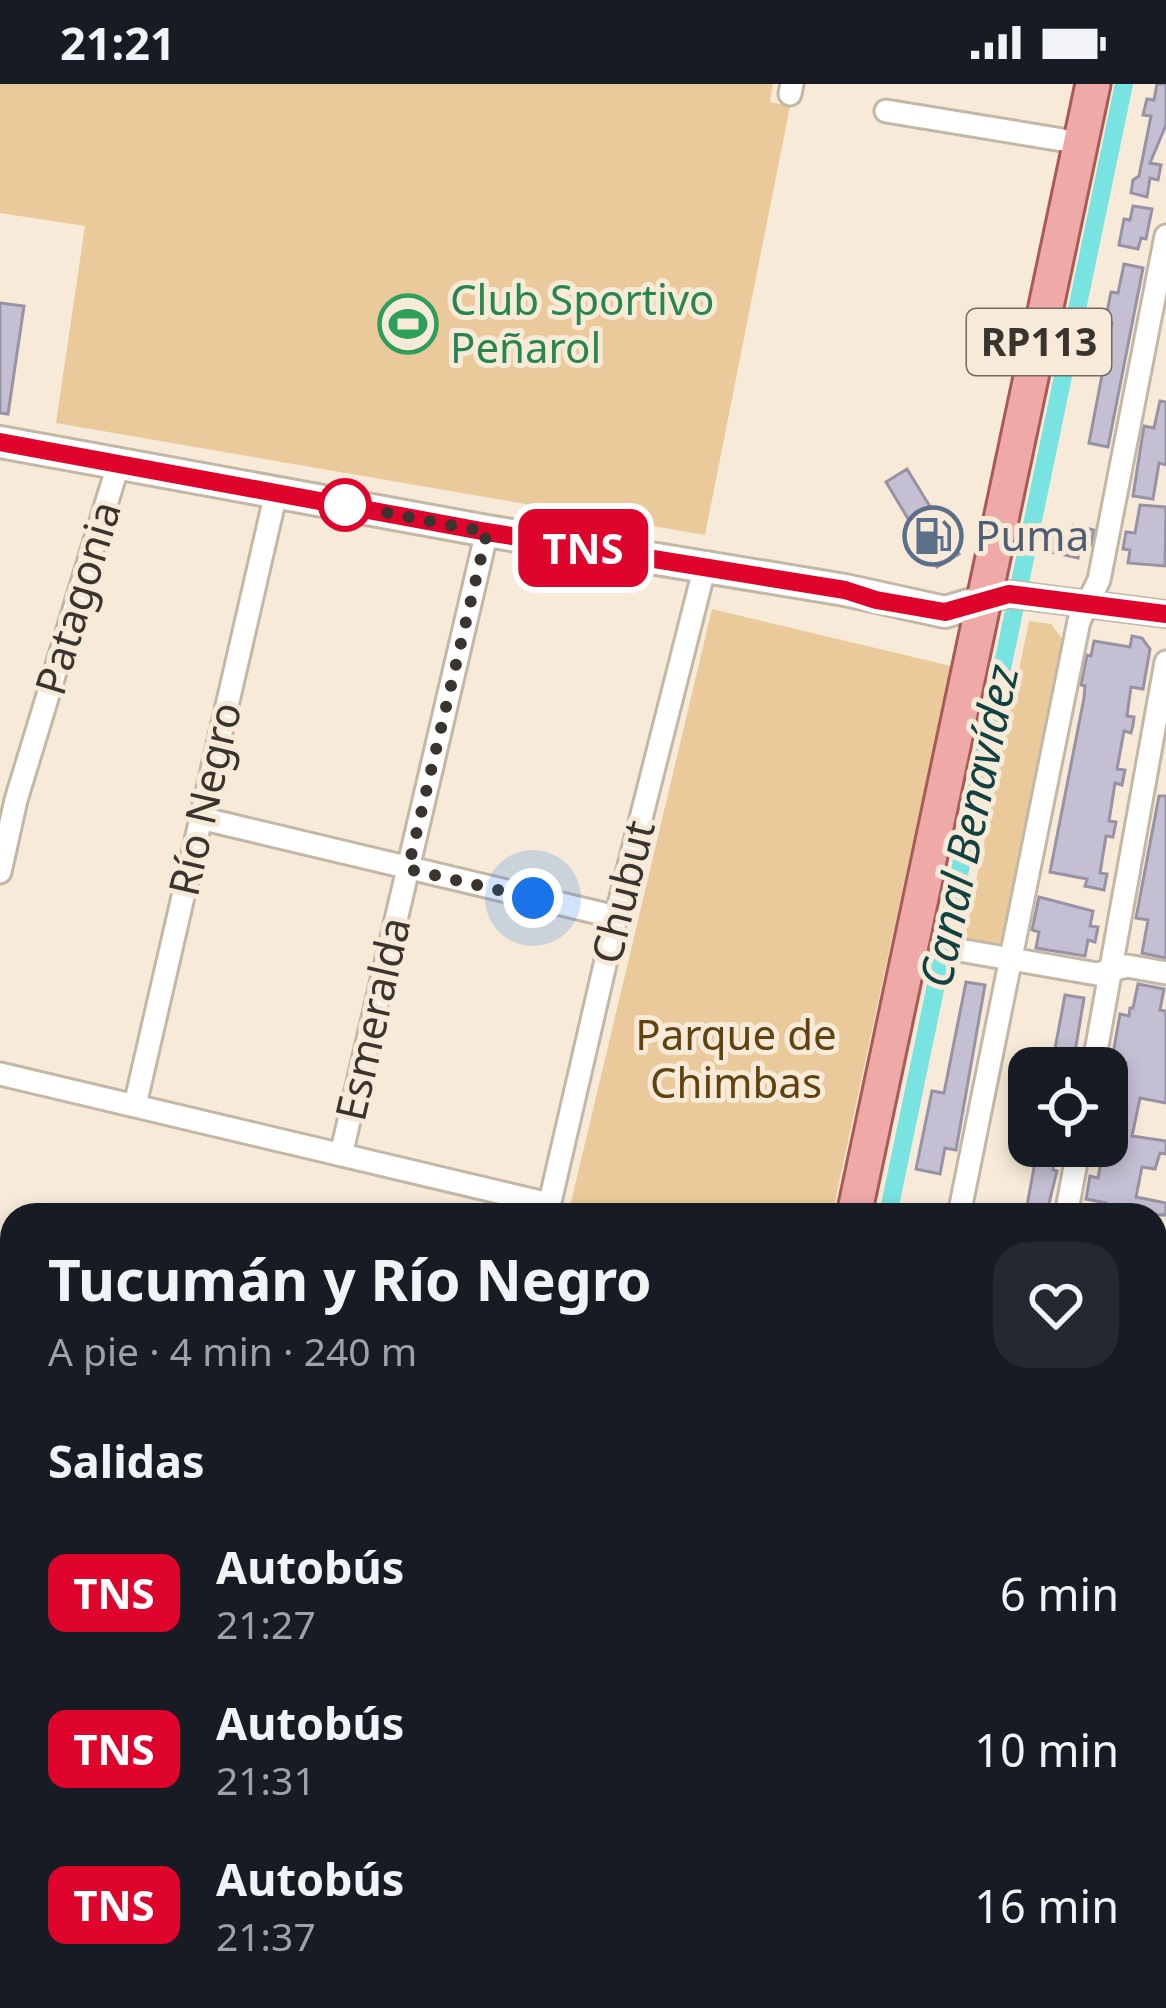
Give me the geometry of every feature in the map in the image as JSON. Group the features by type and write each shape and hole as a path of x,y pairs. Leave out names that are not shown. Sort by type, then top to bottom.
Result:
{"main road":[{"name":"RP113","path":"857,1203 1007,597 1093,84"},
{"path":"0,442 487,532 845,590 945,612 1007,597"}],"street":[{"path":"886,111 1081,143"},
{"path":"961,1203 1079,621 1099,580 1166,236"},
{"name":"Patagonia","path":"0,872 16,800 119,462"},
{"name":"Río Negro","path":"135,1105 276,493"},
{"name":"Esmeralda","path":"341,1155 487,532"},
{"name":"Chubut","path":"549,1203 704,570"},
{"path":"1007,597 1166,614"},
{"path":"1097,1047 1166,662"},
{"path":"200,818 616,917"},
{"path":"965,950 1097,974 1127,967 1166,974"},
{"path":"0,1074 525,1203"},
{"path":"1068,1203 1075,1167"}],"green space":[{"name":"Club Sportivo Peñarol","path":"0,84 773,84 770,102 790,106 705,535 56,423 85,226 0,213"},
{"name":"Parque de Chimbas","path":"712,609 951,666 835,1203 571,1203"},
{"path":"1029,621 1051,624 1064,641 1007,937 994,946 964,940"}],"building":[{"path":"1157,84 1166,84 1166,125 1150,163 1161,165 1158,180 1150,178 1147,197 1131,193 1151,116 1143,115 1147,99 1154,100"},
{"path":"1133,206 1152,209 1146,239 1141,238 1138,249 1119,245 1124,219 1130,220"},
{"path":"1124,264 1143,268 1108,447 1089,443 1112,323 1105,322 1111,292 1118,293"},
{"path":"0,303 24,306 8,414 0,413"},
{"path":"1160,401 1166,402 1166,465 1159,463 1153,499 1133,496 1144,426 1154,428"},
{"name":"Puma","path":"907,469 959,554 937,567 886,482"},
{"path":"1140,505 1166,507 1165,566 1128,563 1130,550 1123,549 1126,532 1135,533"},
{"path":"1073,525 1094,530 1091,545 1081,543 1078,558 1047,551 1052,529 1071,533"},
{"path":"1132,636 1142,638 1150,649 1143,689 1131,687 1127,716 1134,717 1133,725 1131,733 1124,731 1117,769 1125,770 1122,785 1115,783 1109,821 1116,822 1113,837 1106,836 1100,873 1107,874 1104,890 1085,886 1087,879 1050,872 1084,698 1085,686 1081,685 1087,655 1091,656 1094,641 1130,647"},
{"path":"1159,796 1166,796 1166,958 1142,953 1148,920 1136,918"},
{"path":"1039,897 1093,911 1090,926 1098,927 1095,942 1088,940 1085,956 1036,948 1039,932 1032,930"},
{"path":"966,982 985,985 956,1150 945,1148 940,1174 916,1169 932,1091 944,1093"},
{"path":"1138,984 1164,989 1160,1010 1166,1011 1166,1103 1140,1098 1132,1136 1166,1141 1166,1154 1160,1153 1155,1169 1142,1167 1136,1197 1166,1203 1086,1199 1090,1176 1098,1178 1100,1167 1128,1167 1128,1047 1114,1047 1120,1014 1129,1016"},
{"path":"1065,995 1084,998 1076,1047 1055,1047"},
{"path":"1034,1167 1057,1171 1049,1203 1027,1203"}],"waterway":[{"name":"Canal Benavídez","path":"891,1203 1124,84"}],"bus line":[{"name":"TNS","path":"0,442 487,532 845,590 945,612 1009,594 1166,614"}],"place":[{"name":"Club Sportivo Peñarol","path":"408,324"},
{"name":"Puma","path":"933,536"}],"route":[{"path":"345,505 487,532 408,869 533,898"}]}
